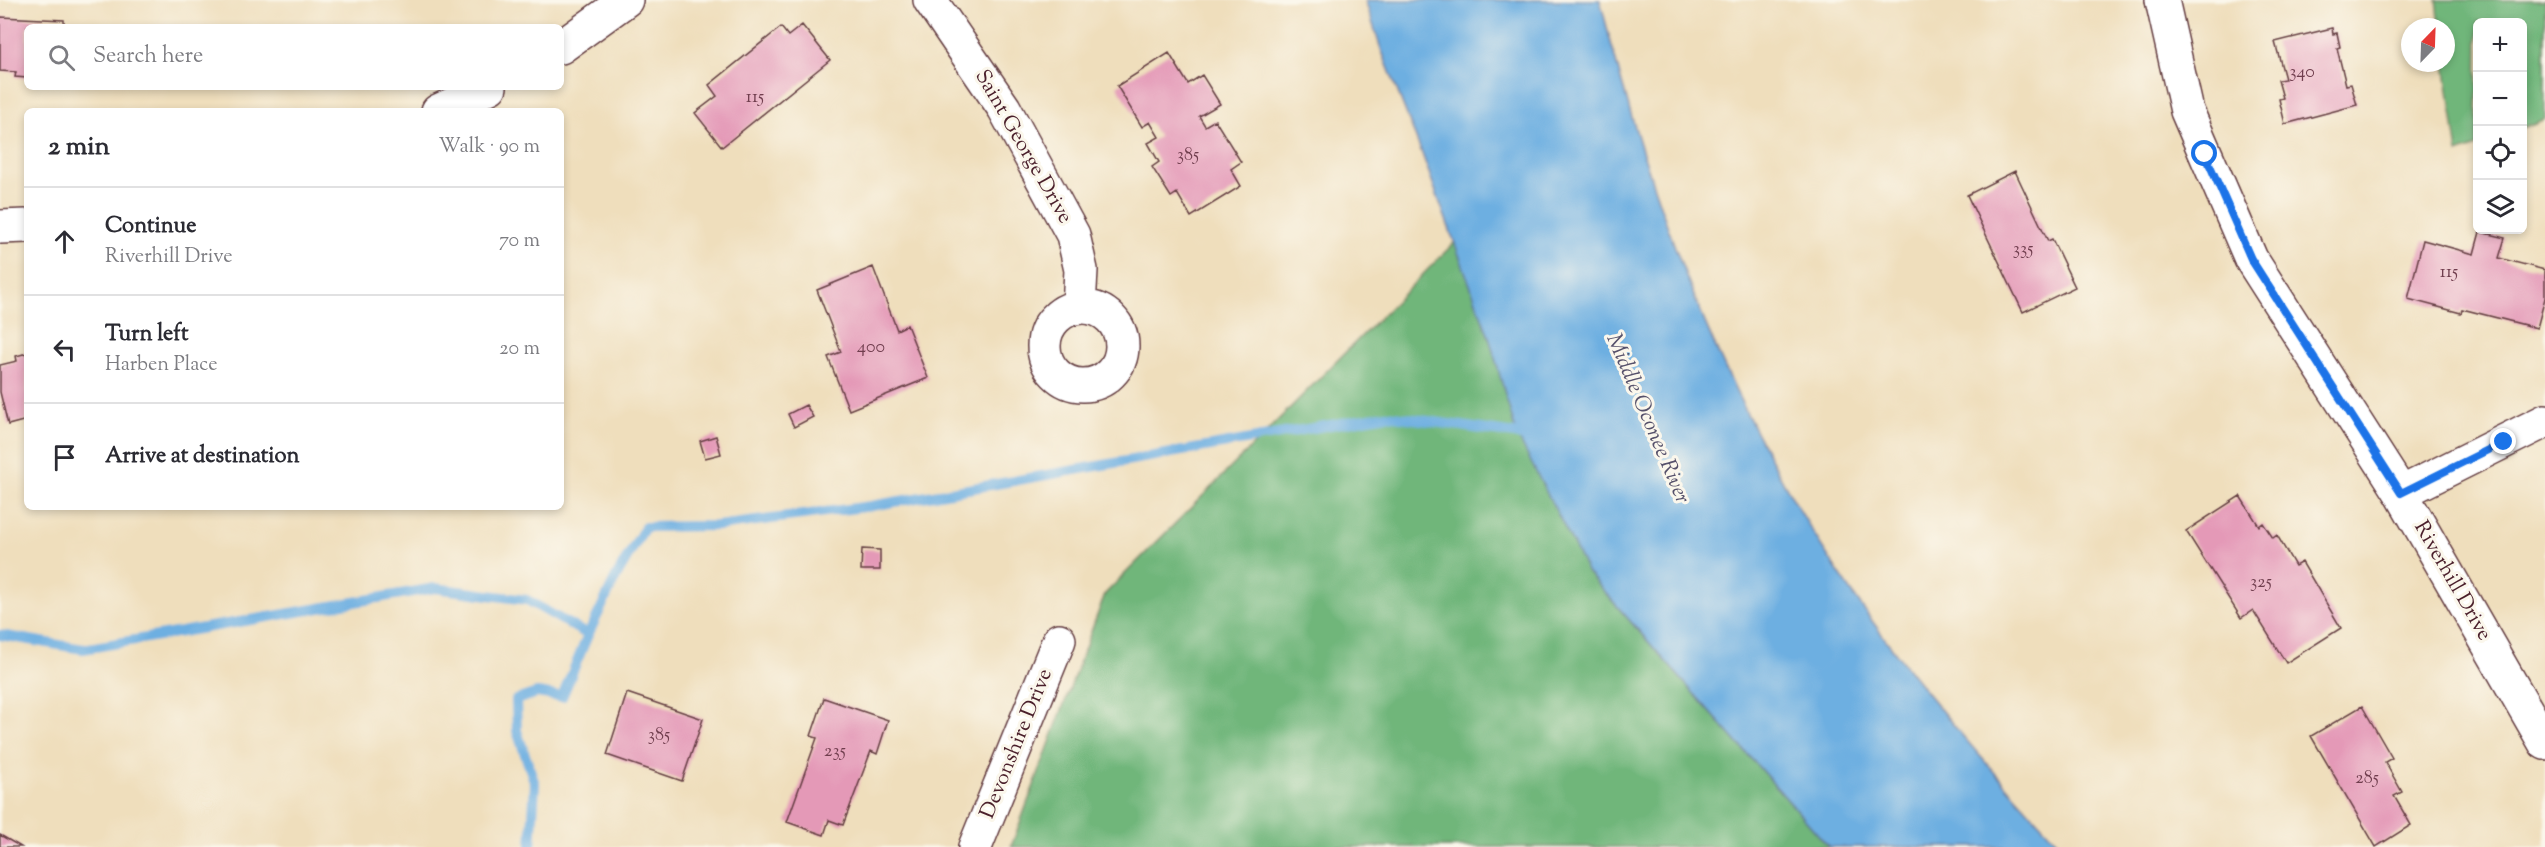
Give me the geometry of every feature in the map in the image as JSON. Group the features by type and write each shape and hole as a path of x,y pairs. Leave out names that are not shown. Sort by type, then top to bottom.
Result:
{"street":[{"path":"564,45 626,0"},
{"name":"Saint George Drive","path":"930,0 1004,108 1073,235 1081,270 1079,307"},
{"name":"Riverhill Drive","path":"2162,0 2187,111 2251,259 2401,493 2545,743"},
{"path":"444,108 484,90"},
{"path":"0,227 24,226"},
{"path":"2401,493 2545,421"},
{"name":"Devonshire Drive","path":"975,847 1059,640"}],"green space":[{"path":"2437,0 2545,0 2545,119 2527,126 2527,18 2473,18 2473,147 2458,153 2446,72 2455,72 2455,18 2439,18"},
{"path":"1455,242 1489,337 1588,573 1829,847 1011,847 1105,594"}],"water":[{"name":"Middle Oconee River","path":"1365,0 1600,0 1621,81 1671,237 1734,387 1771,460 1812,531 1858,601 1905,666 2008,788 2062,847 1829,847 1588,573 1516,433 1489,337 1381,49"}],"building":[{"path":"0,17 64,20 64,24 24,24 24,78 15,77 16,72 0,71"},
{"path":"802,25 830,60 722,147 695,113 717,96 709,85 781,27 788,36"},
{"path":"2332,28 2333,34 2337,33 2340,47 2337,48 2346,85 2351,84 2357,105 2285,124 2279,99 2283,98 2278,80 2285,79 2275,42"},
{"path":"1169,53 1188,84 1202,75 1220,104 1199,116 1205,126 1215,120 1241,162 1231,169 1241,186 1191,217 1177,193 1171,197 1152,167 1159,162 1148,143 1159,137 1150,122 1142,127 1117,86"},
{"path":"2015,171 2048,241 2052,239 2075,287 2023,312 1967,195"},
{"path":"2479,234 2488,234 2505,238 2499,258 2545,270 2545,298 2537,328 2462,309 2461,313 2408,299 2423,240 2474,254"},
{"path":"873,267 897,330 907,325 928,378 849,410 828,357 841,352 817,290"},
{"path":"24,354 24,421 8,425 0,392 0,365 17,361 16,356"},
{"path":"806,405 813,417 794,427 788,414"},
{"path":"716,436 721,454 705,458 700,441"},
{"path":"2240,496 2259,526 2263,523 2273,538 2277,535 2295,566 2302,562 2341,628 2286,663 2253,610 2241,618 2186,531"},
{"path":"862,549 880,550 880,570 861,570"},
{"path":"627,693 703,719 682,781 607,755"},
{"path":"824,698 888,720 877,754 871,751 843,825 829,820 824,835 787,822 817,738 811,736"},
{"path":"2362,706 2392,758 2385,762 2402,792 2394,796 2411,825 2376,847 2311,736"},
{"path":"0,835 21,847 0,847"}],"waterway":[{"path":"0,635 83,649 435,588 527,600 588,635 616,577 645,527 718,526 871,506 1387,415 1515,434 1529,439"},
{"path":"531,847 535,784 517,731 516,700 537,693 562,697 588,635"}],"route":[{"path":"2205,154 2251,259 2401,493 2504,442"}]}
